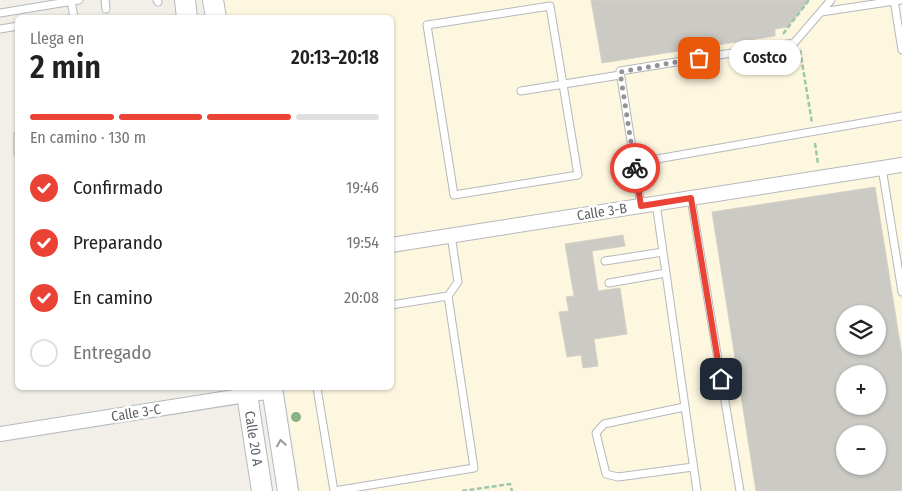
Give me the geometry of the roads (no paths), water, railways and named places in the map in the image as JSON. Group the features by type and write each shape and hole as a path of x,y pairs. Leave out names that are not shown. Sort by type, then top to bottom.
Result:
{"street":[{"path":"185,0 188,15"},
{"path":"213,0 216,15"},
{"name":"Calle 3-B","path":"394,244 902,164"},
{"name":"Calle 3-C","path":"0,434 246,391 272,390"},
{"name":"Calle 20 A","path":"272,390 288,491"},
{"name":"Calle 20 A","path":"246,391 262,491"}],"lane":[{"path":"105,0 106,10"},
{"path":"521,91 620,75 620,72 794,43 831,0"},
{"path":"821,12 897,0 902,50"},
{"path":"0,13 75,1 74,15"},
{"path":"550,6 563,85 578,175 454,195 427,25 550,6"},
{"path":"0,30 15,27"},
{"path":"620,75 641,206"},
{"path":"634,163 902,116"},
{"path":"882,168 902,292"},
{"path":"691,198 740,491"},
{"path":"656,203 697,491"},
{"path":"318,390 334,491 474,468 448,296 458,282 451,235"},
{"path":"605,261 663,252"},
{"path":"609,283 666,273"},
{"path":"394,305 448,296"},
{"path":"684,408 604,424 596,433 606,474 618,477 693,467"}],"place":[{"name":"Costco","path":"699,58"}]}
